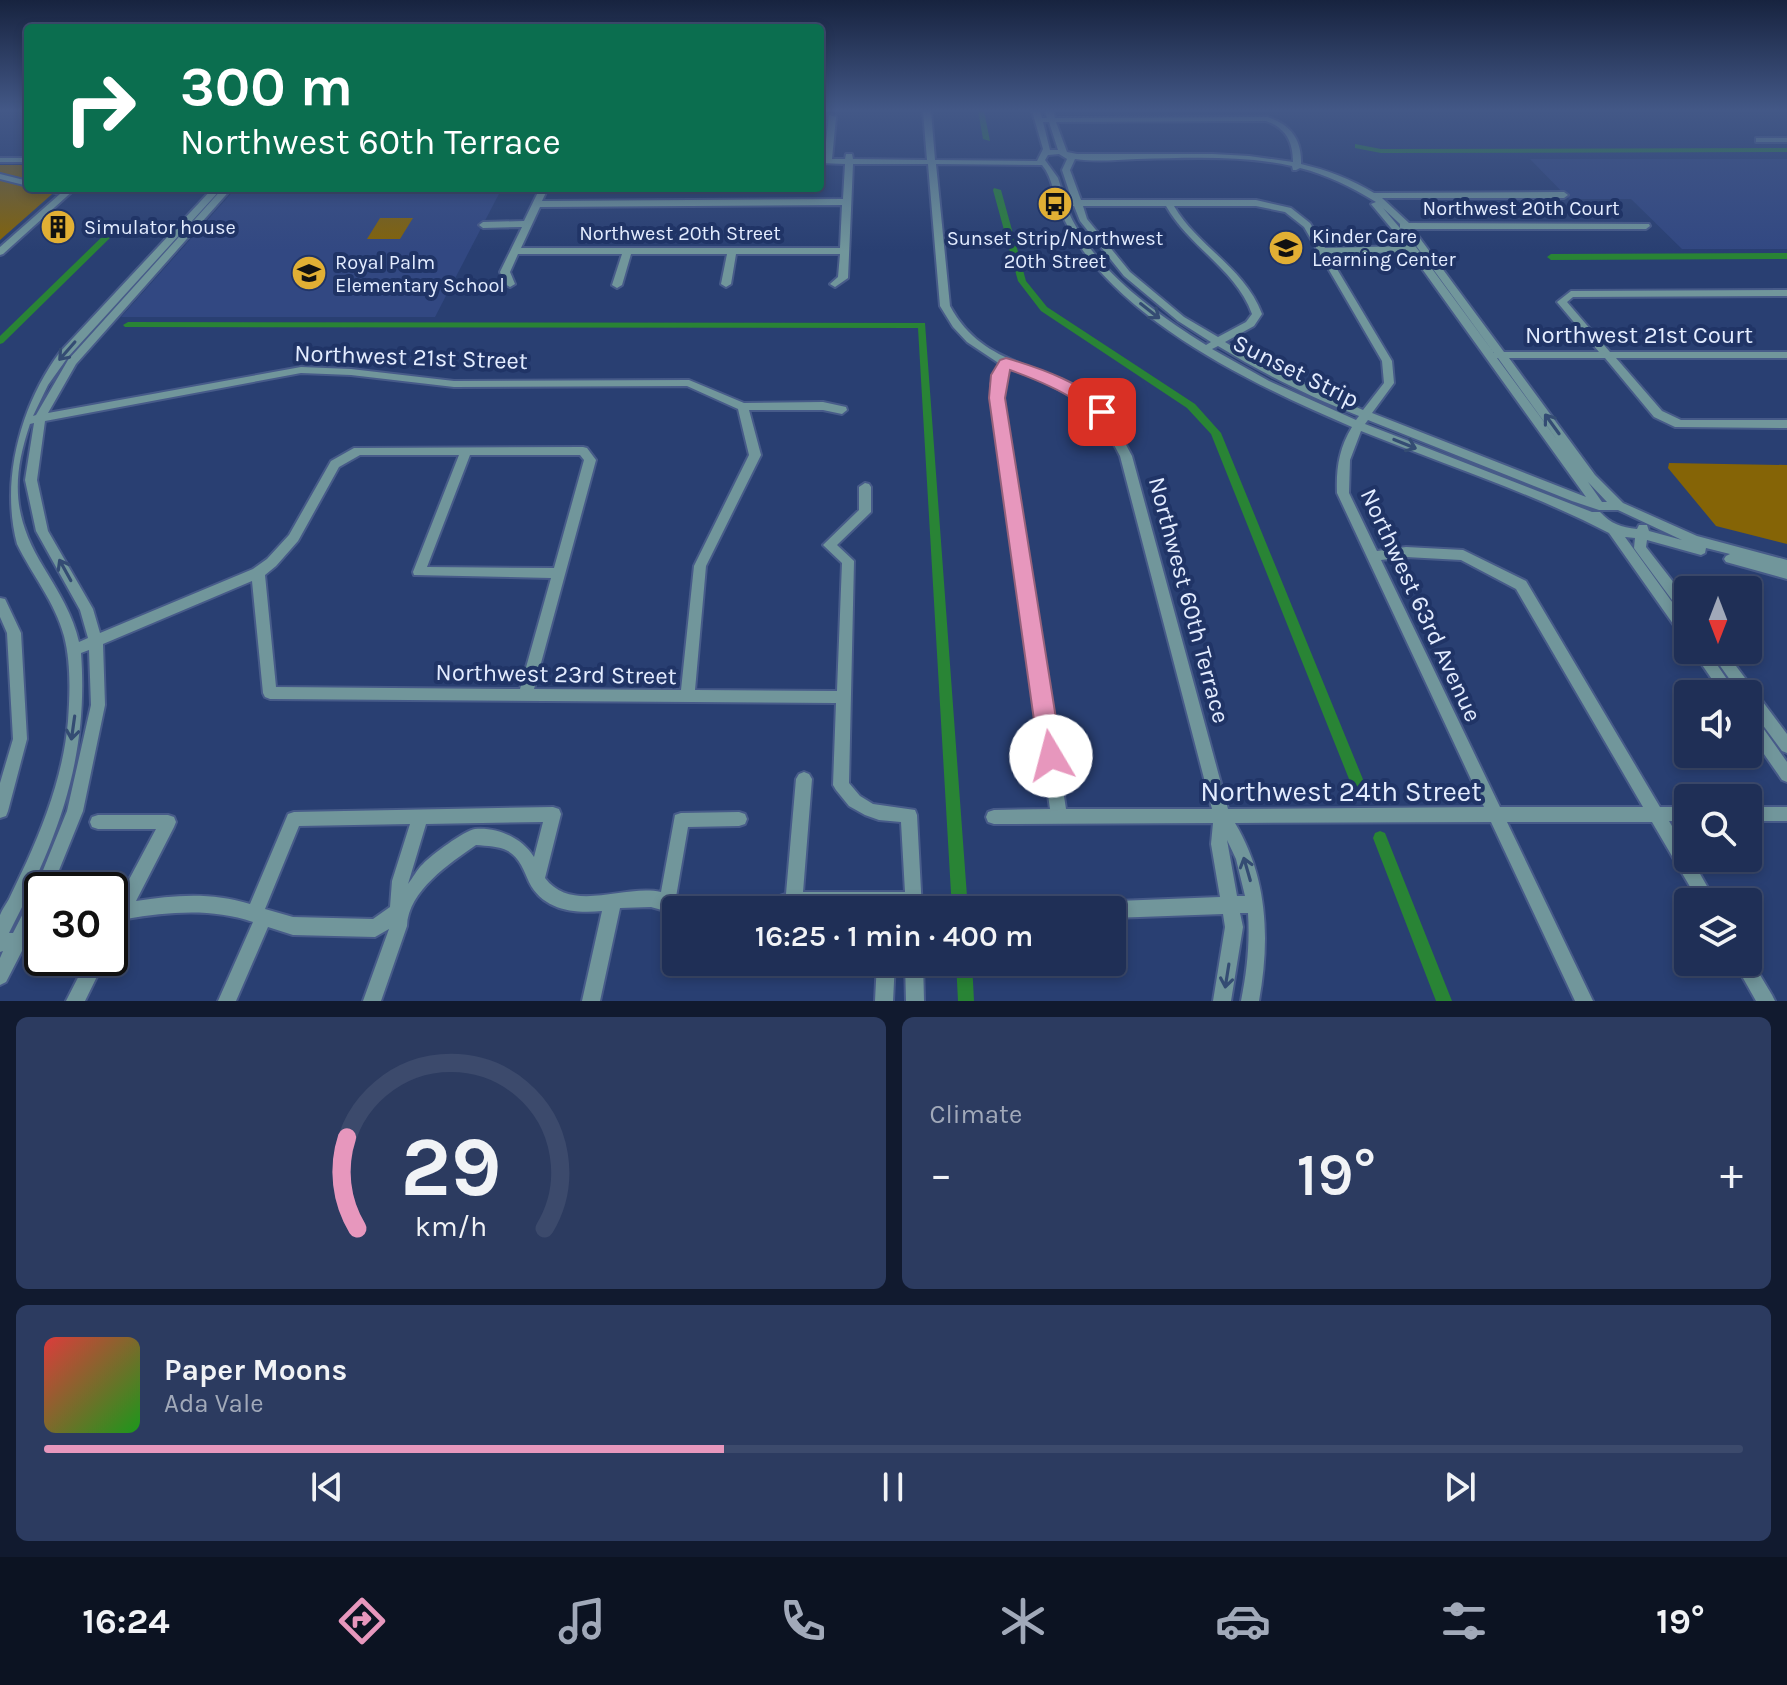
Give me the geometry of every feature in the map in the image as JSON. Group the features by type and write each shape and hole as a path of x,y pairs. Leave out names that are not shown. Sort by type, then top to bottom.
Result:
{"street":[{"path":"1296,158 1296,166"},
{"path":"824,159 1229,160 1296,166 1372,197 1402,226 1496,355 1557,451 1599,506 1595,512 1601,522"},
{"path":"835,284 843,278 849,159"},
{"name":"Northwest 60th Terrace","path":"932,159 945,306 954,325 973,345 1079,395 1102,412 1126,456 1222,816 1240,842 1255,904 1258,958 1250,1001"},
{"path":"1045,159 1068,159"},
{"name":"Sunset Strip","path":"1045,159 1061,203 1081,240 1125,291 1204,350 1278,389 1599,506 1619,506"},
{"name":"Sunset Strip","path":"1068,159 1066,173 1076,203 1109,256 1140,286 1215,343 1362,420 1601,522 1613,530"},
{"path":"0,160 24,160"},
{"path":"0,176 24,183"},
{"path":"0,252 68,192"},
{"path":"2,924 44,845 70,754 77,703 74,650 61,607 21,540 13,505 15,459 25,421 45,377 214,192"},
{"path":"51,872 75,811 98,705 96,641 86,609 40,523 31,480 31,457 40,418 72,362 224,192"},
{"path":"510,284 505,272 542,192"},
{"path":"1372,197 1564,195"},
{"path":"537,204 846,202"},
{"path":"1061,203 1168,202 1188,237 1238,278 1256,308 1257,314 1250,324 1204,350"},
{"name":"Northwest 63rd Avenue","path":"1168,202 1275,206 1299,217 1322,251 1390,372 1389,383 1346,446 1341,481 1343,493 1584,1001"},
{"path":"483,225 528,224"},
{"path":"1402,226 1413,249 1591,478 1619,506 1694,540 1787,565"},
{"name":"Northwest 20th Court","path":"1402,226 1646,226"},
{"name":"Northwest 20th Court","path":"1322,251 1413,249"},
{"name":"Northwest 20th Street","path":"515,251 844,251"},
{"path":"617,285 627,251"},
{"path":"726,284 732,251"},
{"path":"1125,291 1140,286"},
{"path":"1787,293 1571,294 1564,297 1562,302 1658,414 1668,420 1679,424 1787,424"},
{"name":"Northwest 21st Court","path":"1496,355 1787,355"},
{"path":"1006,363 996,384 997,398 1059,816"},
{"name":"Northwest 21st Street","path":"25,421 301,370 351,372 454,384 689,383 743,407 823,406 842,410"},
{"path":"687,697 700,566 755,455 743,407"},
{"path":"74,650 258,573 275,562 290,545 335,464 347,455 358,451 574,449 588,454 590,460 525,695"},
{"path":"466,451 419,572 560,573"},
{"path":"1544,486 1572,484 1577,474"},
{"path":"865,487 865,512 829,545 848,561 841,785 863,809 887,816 909,815 914,896"},
{"path":"1635,514 1643,526 1640,548 1674,593"},
{"path":"1613,530 1672,542 1787,574"},
{"path":"1613,530 1674,615"},
{"path":"1648,559 1653,548 1672,542"},
{"path":"1372,557 1406,552 1463,555 1521,585 1700,888"},
{"name":"Northwest 23rd Street","path":"258,573 270,693 842,697"},
{"path":"0,603 4,620 14,633 20,739 0,811"},
{"path":"1726,664 1787,746"},
{"path":"1762,739 1787,775"},
{"path":"794,896 804,779"},
{"path":"227,1001 294,819 553,814 537,878"},
{"name":"Northwest 24th Street","path":"994,817 1674,814"},
{"path":"1762,814 1787,814"},
{"name":"Northwest 60th Terrace","path":"1222,816 1219,844 1233,904 1234,927 1222,1001"},
{"path":"372,1001 398,926 400,881 420,817"},
{"path":"668,896 681,820 739,819"},
{"path":"98,822 168,822 128,890"},
{"path":"128,913 170,904 208,904 293,926 375,928 398,912 429,869 474,837 508,840 524,853 537,878 552,897 569,903 587,905 648,898 662,902"},
{"path":"591,1001 613,900"},
{"path":"1126,909 1255,904"},
{"path":"2,924 24,920"},
{"path":"0,976 24,936"},
{"path":"0,943 24,940"},
{"path":"75,1001 88,976"},
{"path":"884,1001 885,976"},
{"path":"914,976 915,1001"},
{"path":"1751,976 1766,1001"}],"shaded area":[{"path":"1530,159 1787,159 1787,249 1682,249 1631,199 1569,199"},
{"path":"0,165 24,165 24,192 54,192 0,240"},
{"name":"Royal Palm Elementary School","path":"232,192 500,192 435,317 121,317"},
{"path":"380,218 413,218 400,239 367,239"},
{"path":"1669,463 1787,465 1787,544 1716,526 1668,468"}],"waterway":[{"path":"997,190 1022,281 1044,309 1191,406 1216,433 1362,794"},
{"path":"0,341 110,234"},
{"path":"1551,257 1787,256"},
{"path":"128,325 922,325 959,896"},
{"path":"1380,838 1444,1001"},
{"path":"965,976 966,1001"}],"place":[{"name":"Sunset Strip/Northwest 20th Street","path":"1055,204"},
{"name":"Simulator house","path":"58,227"},
{"name":"Kinder Care Learning Center","path":"1286,248"},
{"name":"Royal Palm Elementary School","path":"309,273"}],"route":[{"path":"1051,756 996,384 1006,363 1079,395 1102,412"}]}
